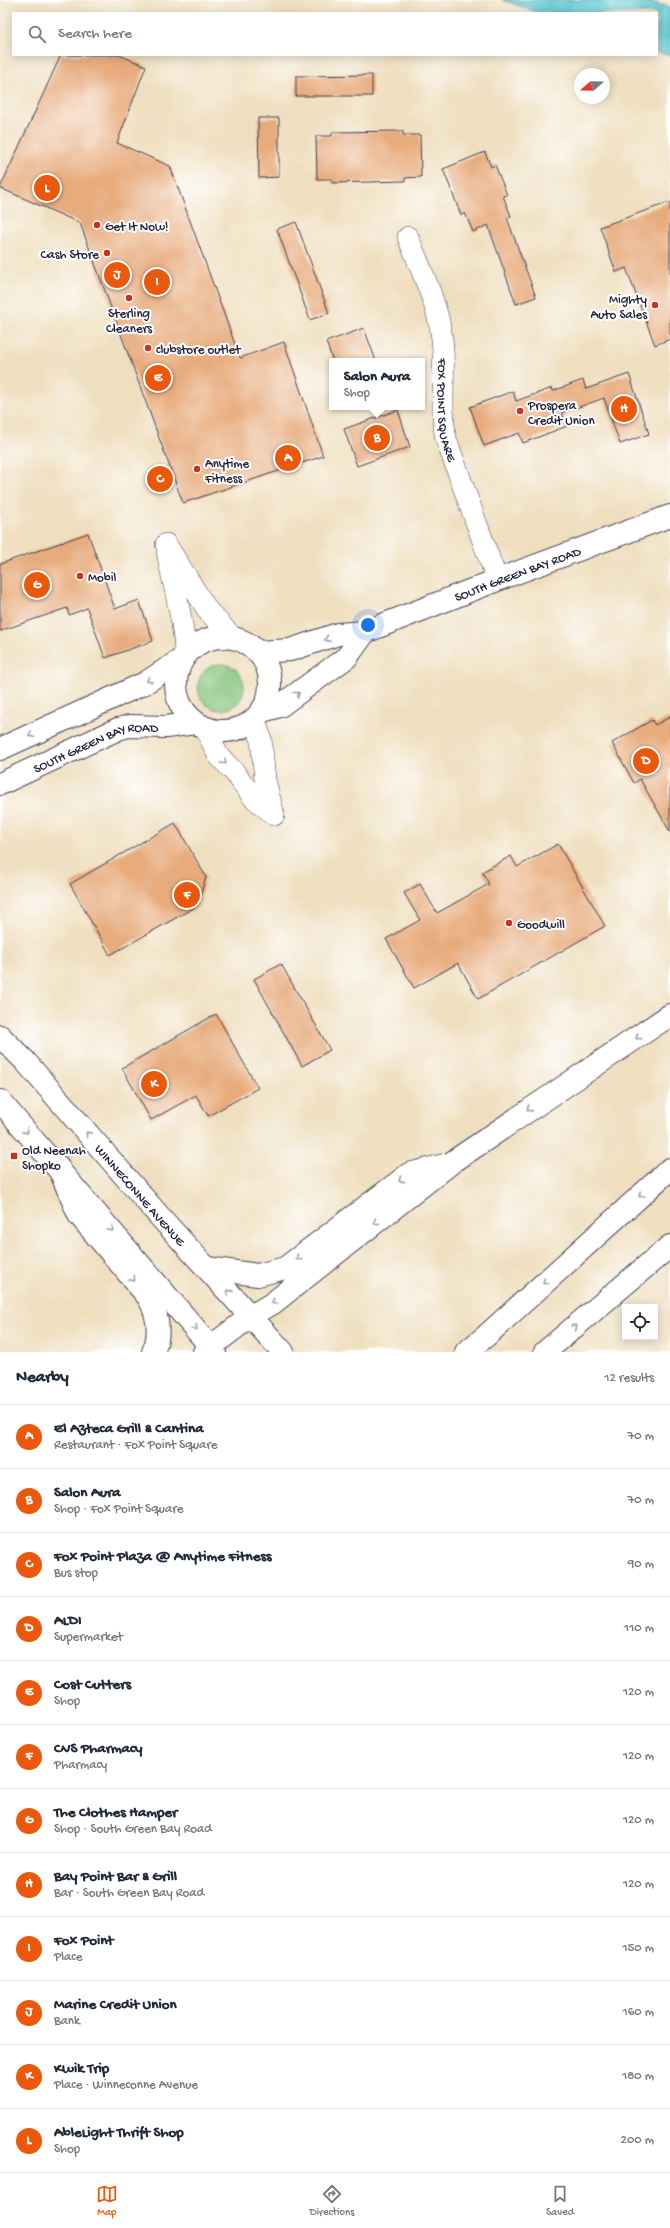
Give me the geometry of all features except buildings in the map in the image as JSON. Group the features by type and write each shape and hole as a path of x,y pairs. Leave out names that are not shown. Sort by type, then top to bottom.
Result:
{"main road":[{"name":"SOUTH GREEN BAY ROAD","path":"258,652 290,650 338,634 365,632 497,580 670,516"},
{"path":"184,657 176,673 175,688 178,702 186,715 200,726 220,732 235,730 259,715 280,706 347,657 365,632"},
{"path":"0,750 145,683 184,657 204,640 218,637 233,638 252,647 258,652 269,676 268,699 259,715"},
{"name":"SOUTH GREEN BAY ROAD","path":"0,784 118,729 129,726 200,726"},
{"path":"0,1101 58,1166 210,1350 251,1316 273,1302 451,1163 670,1016"},
{"name":"WINNECONNE AVENUE","path":"0,1036 25,1061 161,1218 283,1352"},
{"path":"207,1268 258,1275 285,1268 409,1174 451,1163"},
{"path":"58,1166 79,1215 149,1298 156,1311 158,1328 157,1342 153,1352"},
{"path":"466,1352 486,1336 670,1169"},
{"path":"545,1352 670,1246"}],"street":[{"name":"FOX POINT SQUARE","path":"408,237 439,323 443,351 442,402 446,439 497,580"},
{"path":"184,657 184,625 175,597 166,544 208,611 233,638"},
{"path":"200,726 218,756 235,773 253,797 274,815 265,780 259,715"}],"green space":[{"path":"216,664 226,664 234,668 240,674 244,682 244,692 240,700 234,706 226,710 216,710 208,706 202,700 198,692 198,682 202,674 208,668"}],"water":[{"path":"502,0 640,0 670,7 670,56 658,52 658,12 537,12"}],"place":[{"name":"AbleLight Thrift Shop","path":"47,188"},
{"name":"Get It Now!","path":"97,225"},
{"name":"Cash Store","path":"107,253"},
{"name":"Marine Credit Union","path":"117,275"},
{"name":"Fox Point","path":"157,282"},
{"name":"Sterling Cleaners","path":"129,298"},
{"name":"Mighty Auto Sales","path":"655,305"},
{"name":"clubstore outlet","path":"148,348"},
{"name":"Cost Cutters","path":"158,378"},
{"name":"Bay Point Bar & Grill","path":"624,409"},
{"name":"Prospera Credit Union","path":"520,411"},
{"name":"Salon Aura","path":"377,438"},
{"name":"El Azteca Grill & Cantina","path":"288,458"},
{"name":"Anytime Fitness","path":"197,469"},
{"name":"Fox Point Plaza @ Anytime Fitness","path":"160,479"},
{"name":"Mobil","path":"80,576"},
{"name":"The Clothes Hamper","path":"37,585"},
{"name":"ALDI","path":"646,761"},
{"name":"CVS Pharmacy","path":"187,895"},
{"name":"Goodwill","path":"509,923"},
{"name":"Kwik Trip","path":"154,1084"},
{"name":"Old Neenah Shopko","path":"14,1156"}]}
